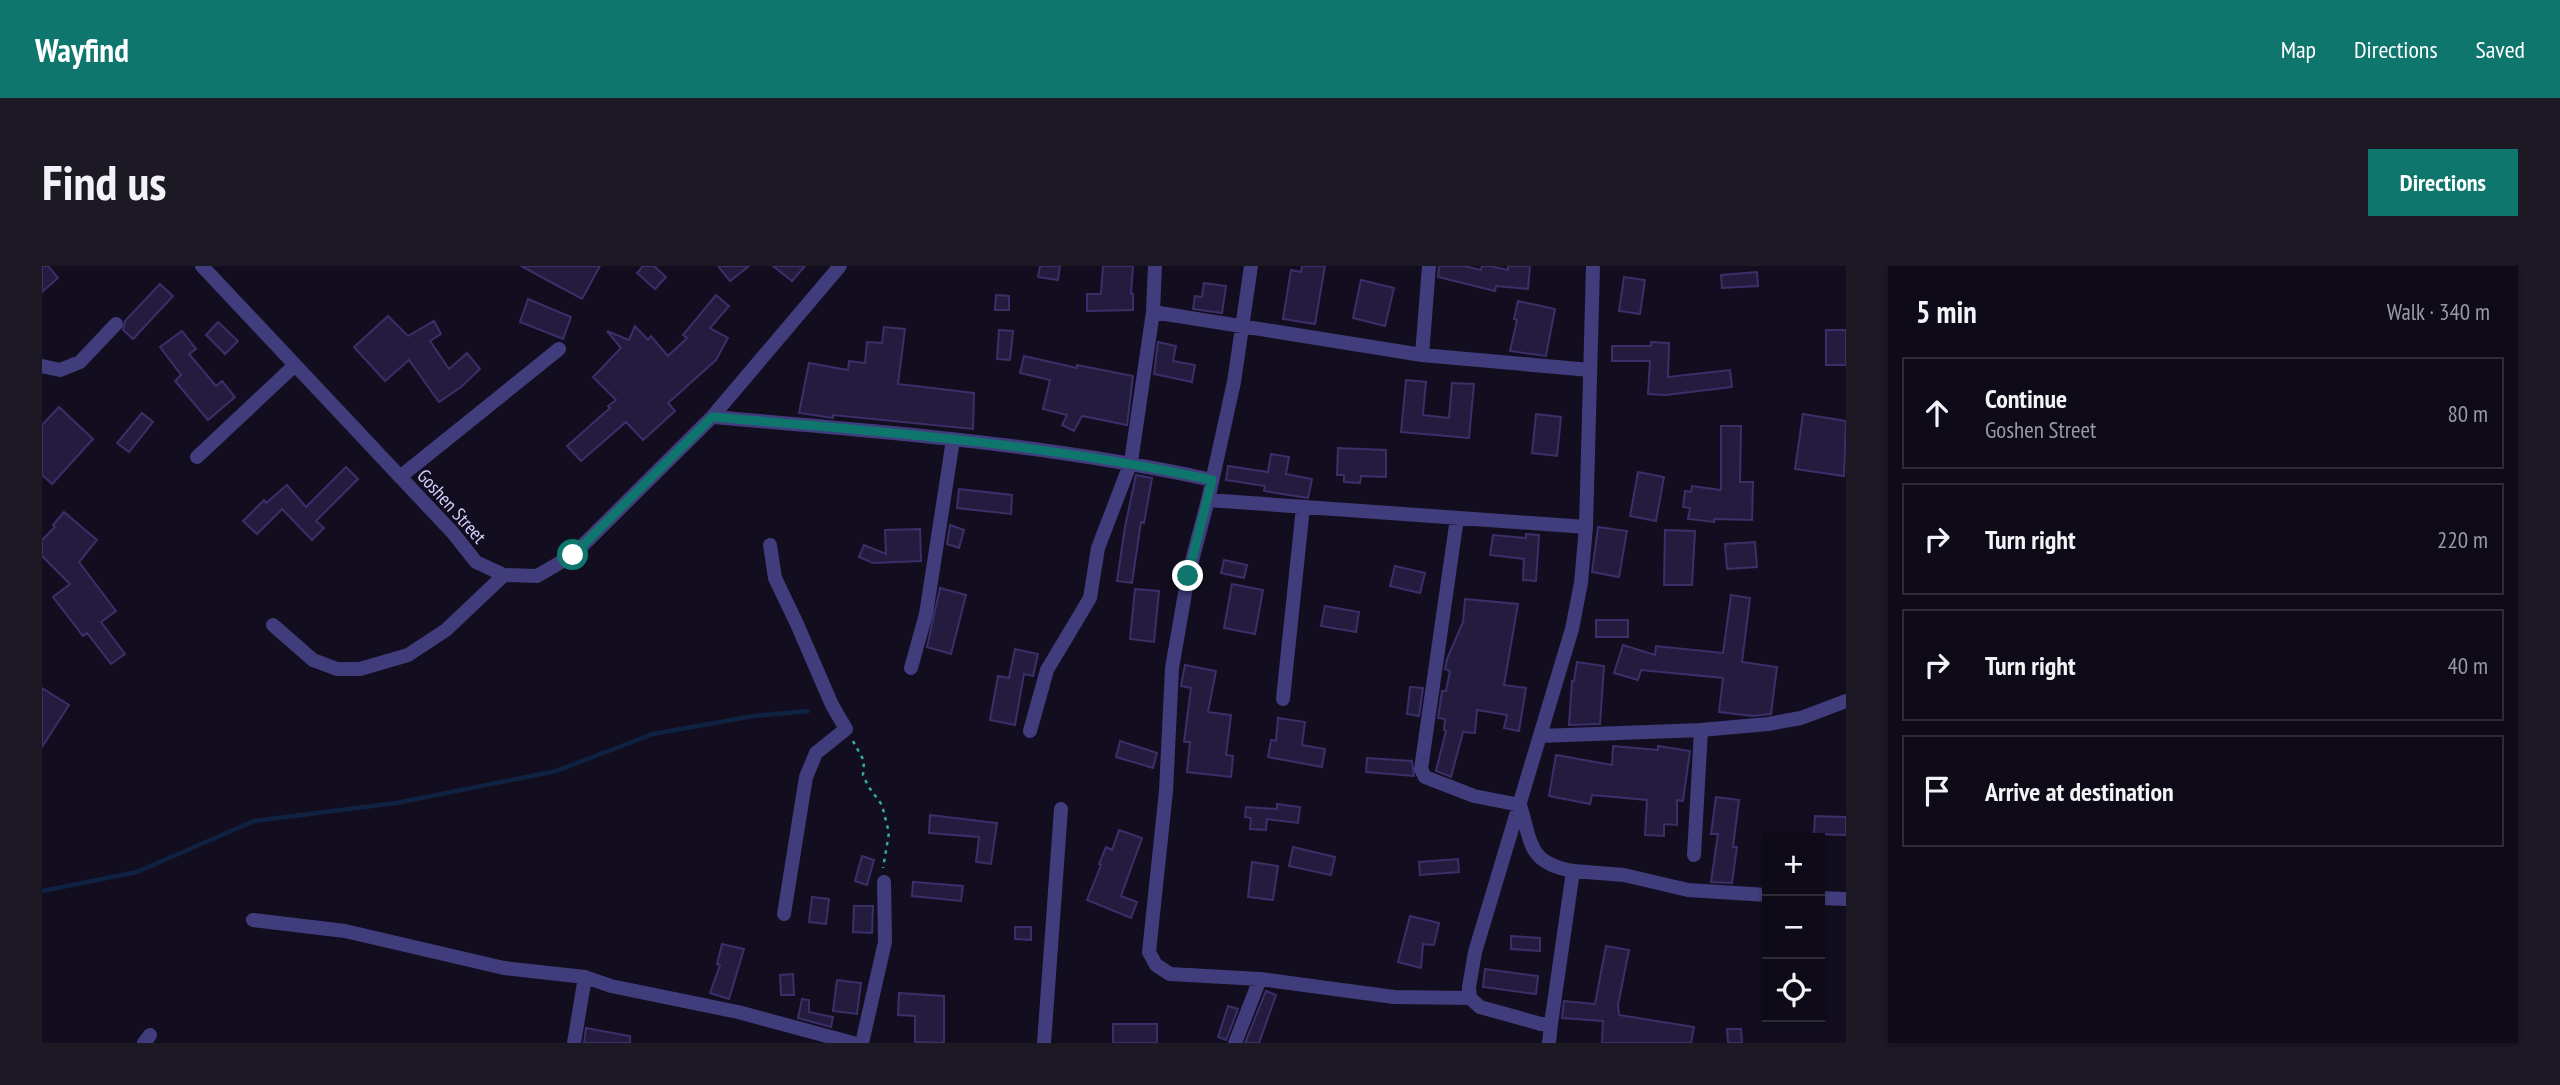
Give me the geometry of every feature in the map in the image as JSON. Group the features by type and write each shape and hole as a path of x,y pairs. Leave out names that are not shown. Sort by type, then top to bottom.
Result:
{"street":[{"name":"Goshen Street","path":"202,266 476,562 504,575 537,576 573,555 712,417 840,266"},
{"path":"1030,731 1047,670 1090,598 1098,548 1131,462 1153,312 1155,266"},
{"path":"1251,266 1234,382 1188,576 1172,668 1166,791 1149,952 1156,965 1170,974 1260,979 1394,997 1470,998 1480,1007 1551,1024"},
{"path":"1422,355 1429,266"},
{"path":"1470,998 1469,987 1475,952 1572,629 1581,583 1586,527 1592,266"},
{"path":"1153,312 1422,355 1590,370"},
{"path":"42,366 60,370 80,362 116,324"},
{"path":"400,477 559,349"},
{"path":"197,457 295,365"},
{"path":"712,417 883,432 1131,462 1212,480"},
{"path":"911,668 926,614 953,440"},
{"path":"1208,500 1586,527"},
{"path":"1283,699 1303,507"},
{"path":"1457,518 1421,769 1425,777 1474,796 1520,805"},
{"path":"771,545 775,578 832,705 846,730 816,753 806,777 784,914"},
{"path":"274,625 313,660 337,669 360,670 408,655 446,630 504,575"},
{"path":"1540,736 1701,730 1768,724 1801,718 1846,701"},
{"path":"1693,855 1701,730"},
{"path":"1520,805 1530,842 1540,858 1552,867 1624,875 1688,890 1762,895"},
{"path":"1044,1043 1061,809"},
{"path":"1549,1043 1573,871"},
{"path":"862,1043 885,942 884,882"},
{"path":"1825,898 1846,899"},
{"path":"253,920 345,931 504,968 585,977 611,986 738,1012 853,1043"},
{"path":"574,1043 585,977"},
{"path":"1235,1043 1260,979"}],"path":[{"path":"846,730 864,761 863,775 868,786 882,805 888,833 882,860 884,882"}],"building":[{"path":"42,266 48,266 58,278 42,292"},
{"path":"521,266 600,266 582,299"},
{"path":"643,266 654,266 666,277 655,289 637,273"},
{"path":"718,266 749,266 730,281"},
{"path":"773,266 805,266 792,281"},
{"path":"1040,266 1060,266 1058,280 1038,277"},
{"path":"1103,266 1133,266 1133,310 1087,311 1087,294 1101,294"},
{"path":"1302,266 1325,266 1315,324 1283,319 1291,270 1301,272"},
{"path":"1439,266 1464,266 1481,270 1482,266 1490,266 1508,270 1508,266 1530,266 1528,289 1496,286 1495,291 1438,277"},
{"path":"1757,272 1758,286 1722,288 1721,275"},
{"path":"1624,277 1645,280 1640,314 1619,311"},
{"path":"1361,280 1394,288 1385,326 1353,318"},
{"path":"1204,283 1226,286 1222,313 1193,309 1195,296 1202,297"},
{"path":"160,284 173,296 133,339 123,330 125,321"},
{"path":"716,295 729,306 710,328 728,338 716,360 668,403 675,411 643,440 626,422 581,461 567,446 616,400 593,377 621,348 607,331 629,340 635,326 648,340 651,336 668,356 687,338 683,335"},
{"path":"996,295 1009,296 1009,310 995,310"},
{"path":"528,299 571,317 563,339 520,322"},
{"path":"1518,301 1555,309 1546,356 1510,351"},
{"path":"388,316 408,336 434,321 441,334 430,341 449,369 467,353 480,369 461,387 439,402 409,360 385,381 354,347"},
{"path":"218,322 238,341 225,354 206,335"},
{"path":"884,327 905,329 898,384 974,393 973,429 799,413 809,363 848,370 849,361 865,363 867,342 882,343"},
{"path":"999,330 1013,331 1010,360 997,359"},
{"path":"1826,330 1846,330 1846,365 1826,365"},
{"path":"182,331 196,349 189,354 216,386 222,381 235,397 208,420 175,381 181,375 160,347"},
{"path":"1158,342 1176,346 1173,361 1195,365 1192,382 1154,374"},
{"path":"1651,342 1669,343 1668,377 1730,370 1732,387 1666,395 1648,394 1650,361 1612,361 1612,346 1651,346"},
{"path":"1024,356 1077,368 1077,365 1133,376 1127,425 1082,416 1074,431 1062,425 1067,415 1043,409 1050,380 1020,373"},
{"path":"1406,380 1426,382 1423,415 1449,418 1452,383 1474,384 1469,438 1401,432"},
{"path":"59,407 93,439 52,484 42,475 42,425"},
{"path":"142,413 153,422 129,452 117,443"},
{"path":"1536,414 1561,417 1557,456 1532,453"},
{"path":"1803,414 1846,421 1844,476 1795,469"},
{"path":"1721,426 1741,426 1740,482 1753,482 1752,520 1714,519 1714,522 1688,519 1690,508 1683,507 1685,491 1691,492 1692,486 1721,490"},
{"path":"1338,448 1386,450 1386,477 1361,476 1360,483 1344,482 1344,475 1337,475"},
{"path":"1271,454 1289,457 1286,474 1312,479 1308,498 1264,491 1265,486 1226,480 1228,466 1268,472"},
{"path":"346,467 358,479 316,521 324,528 312,540 282,509 257,534 243,521 264,500 266,503 287,485 306,507"},
{"path":"1638,472 1664,477 1656,521 1630,516"},
{"path":"1136,475 1152,478 1144,523 1141,522 1132,583 1117,581"},
{"path":"959,489 1012,495 1011,514 957,508"},
{"path":"64,512 97,540 79,562 116,611 101,622 125,654 111,664 87,633 83,636 53,597 70,584 42,556 42,540 55,527 53,525"},
{"path":"950,525 964,530 959,548 947,544"},
{"path":"1598,527 1627,531 1619,577 1592,572"},
{"path":"920,529 921,561 873,563 859,557 864,545 886,554 885,530"},
{"path":"1665,530 1695,531 1692,585 1664,585"},
{"path":"1526,534 1539,535 1536,581 1523,580 1524,559 1490,555 1493,535 1526,538"},
{"path":"1755,542 1757,567 1727,569 1725,544"},
{"path":"1224,560 1247,565 1244,578 1221,573"},
{"path":"1395,566 1425,573 1420,593 1390,586"},
{"path":"1232,584 1263,590 1255,634 1224,628"},
{"path":"940,588 966,595 951,654 927,647"},
{"path":"1135,589 1159,591 1154,642 1130,639"},
{"path":"1731,595 1750,598 1742,662 1777,667 1771,714 1753,716 1719,712 1723,678 1641,670 1638,680 1614,673 1623,645 1655,655 1656,646 1723,653"},
{"path":"1465,599 1518,604 1504,685 1526,688 1519,731 1504,728 1507,715 1477,710 1475,733 1463,732 1451,777 1436,771 1446,731 1445,719 1438,718 1442,691 1446,691 1450,671 1445,669 1447,659 1463,622"},
{"path":"1325,606 1359,612 1356,632 1321,626"},
{"path":"1596,620 1628,620 1628,637 1596,637"},
{"path":"1015,649 1038,654 1033,676 1024,674 1015,725 990,720 998,676 1009,678"},
{"path":"1577,662 1604,666 1600,724 1569,725 1572,681"},
{"path":"1185,665 1216,671 1208,712 1231,715 1226,755 1233,756 1231,777 1187,772 1190,742 1184,742 1191,688 1181,686"},
{"path":"1410,687 1423,688 1419,716 1407,714"},
{"path":"42,688 69,705 42,747"},
{"path":"1278,718 1305,722 1302,745 1325,749 1322,767 1268,757 1271,740 1276,741"},
{"path":"1120,741 1157,753 1153,768 1116,757"},
{"path":"1613,746 1658,750 1658,746 1690,751 1683,801 1677,800 1677,825 1664,824 1664,836 1645,835 1647,800 1592,795 1590,804 1549,796 1556,755 1612,765"},
{"path":"1367,758 1412,761 1414,776 1366,772"},
{"path":"1716,797 1739,800 1732,883 1711,882 1718,834 1711,834"},
{"path":"1277,804 1300,807 1298,823 1267,819 1266,830 1250,829 1251,818 1245,817 1246,807 1277,809"},
{"path":"930,815 997,823 991,864 976,862 979,837 929,833"},
{"path":"1815,816 1846,817 1846,835 1814,833"},
{"path":"1119,830 1142,838 1121,896 1137,902 1131,918 1087,900 1106,847 1112,850"},
{"path":"1293,847 1335,857 1331,875 1289,866"},
{"path":"862,856 874,860 867,885 855,881"},
{"path":"1458,859 1459,872 1420,875 1419,862"},
{"path":"1252,862 1278,866 1273,900 1248,897"},
{"path":"913,882 963,886 961,901 912,896"},
{"path":"812,897 829,899 826,924 809,922"},
{"path":"854,906 873,906 872,933 853,932"},
{"path":"1410,916 1439,923 1434,945 1423,944 1421,968 1398,962"},
{"path":"1015,927 1031,927 1031,940 1015,939"},
{"path":"1511,936 1540,938 1540,951 1511,949"},
{"path":"722,944 744,949 729,999 710,993 720,965 717,964"},
{"path":"1606,946 1629,950 1618,1005 1619,1015 1694,1027 1691,1043 1602,1043 1603,1021 1562,1018 1564,1001 1595,1004"},
{"path":"1485,969 1538,976 1536,994 1483,987"},
{"path":"793,974 794,995 781,995 780,975"},
{"path":"837,980 861,983 857,1014 833,1011"},
{"path":"1266,991 1276,995 1259,1043 1245,1043"},
{"path":"899,993 944,996 944,1043 915,1042 915,1016 898,1015"},
{"path":"802,999 809,1000 809,1012 833,1017 831,1027 798,1018"},
{"path":"1228,1006 1238,1009 1226,1040 1218,1037"},
{"path":"1113,1024 1157,1024 1157,1043 1113,1043"},
{"path":"586,1028 630,1036 630,1043 584,1043"},
{"path":"1727,1029 1741,1029 1742,1043 1728,1043"}],"waterway":[{"path":"42,891 137,872 254,821 396,803 556,771 653,734 754,716 808,711"}],"route":[{"path":"573,555 712,417 883,432 1131,462 1212,480 1188,576"}]}
